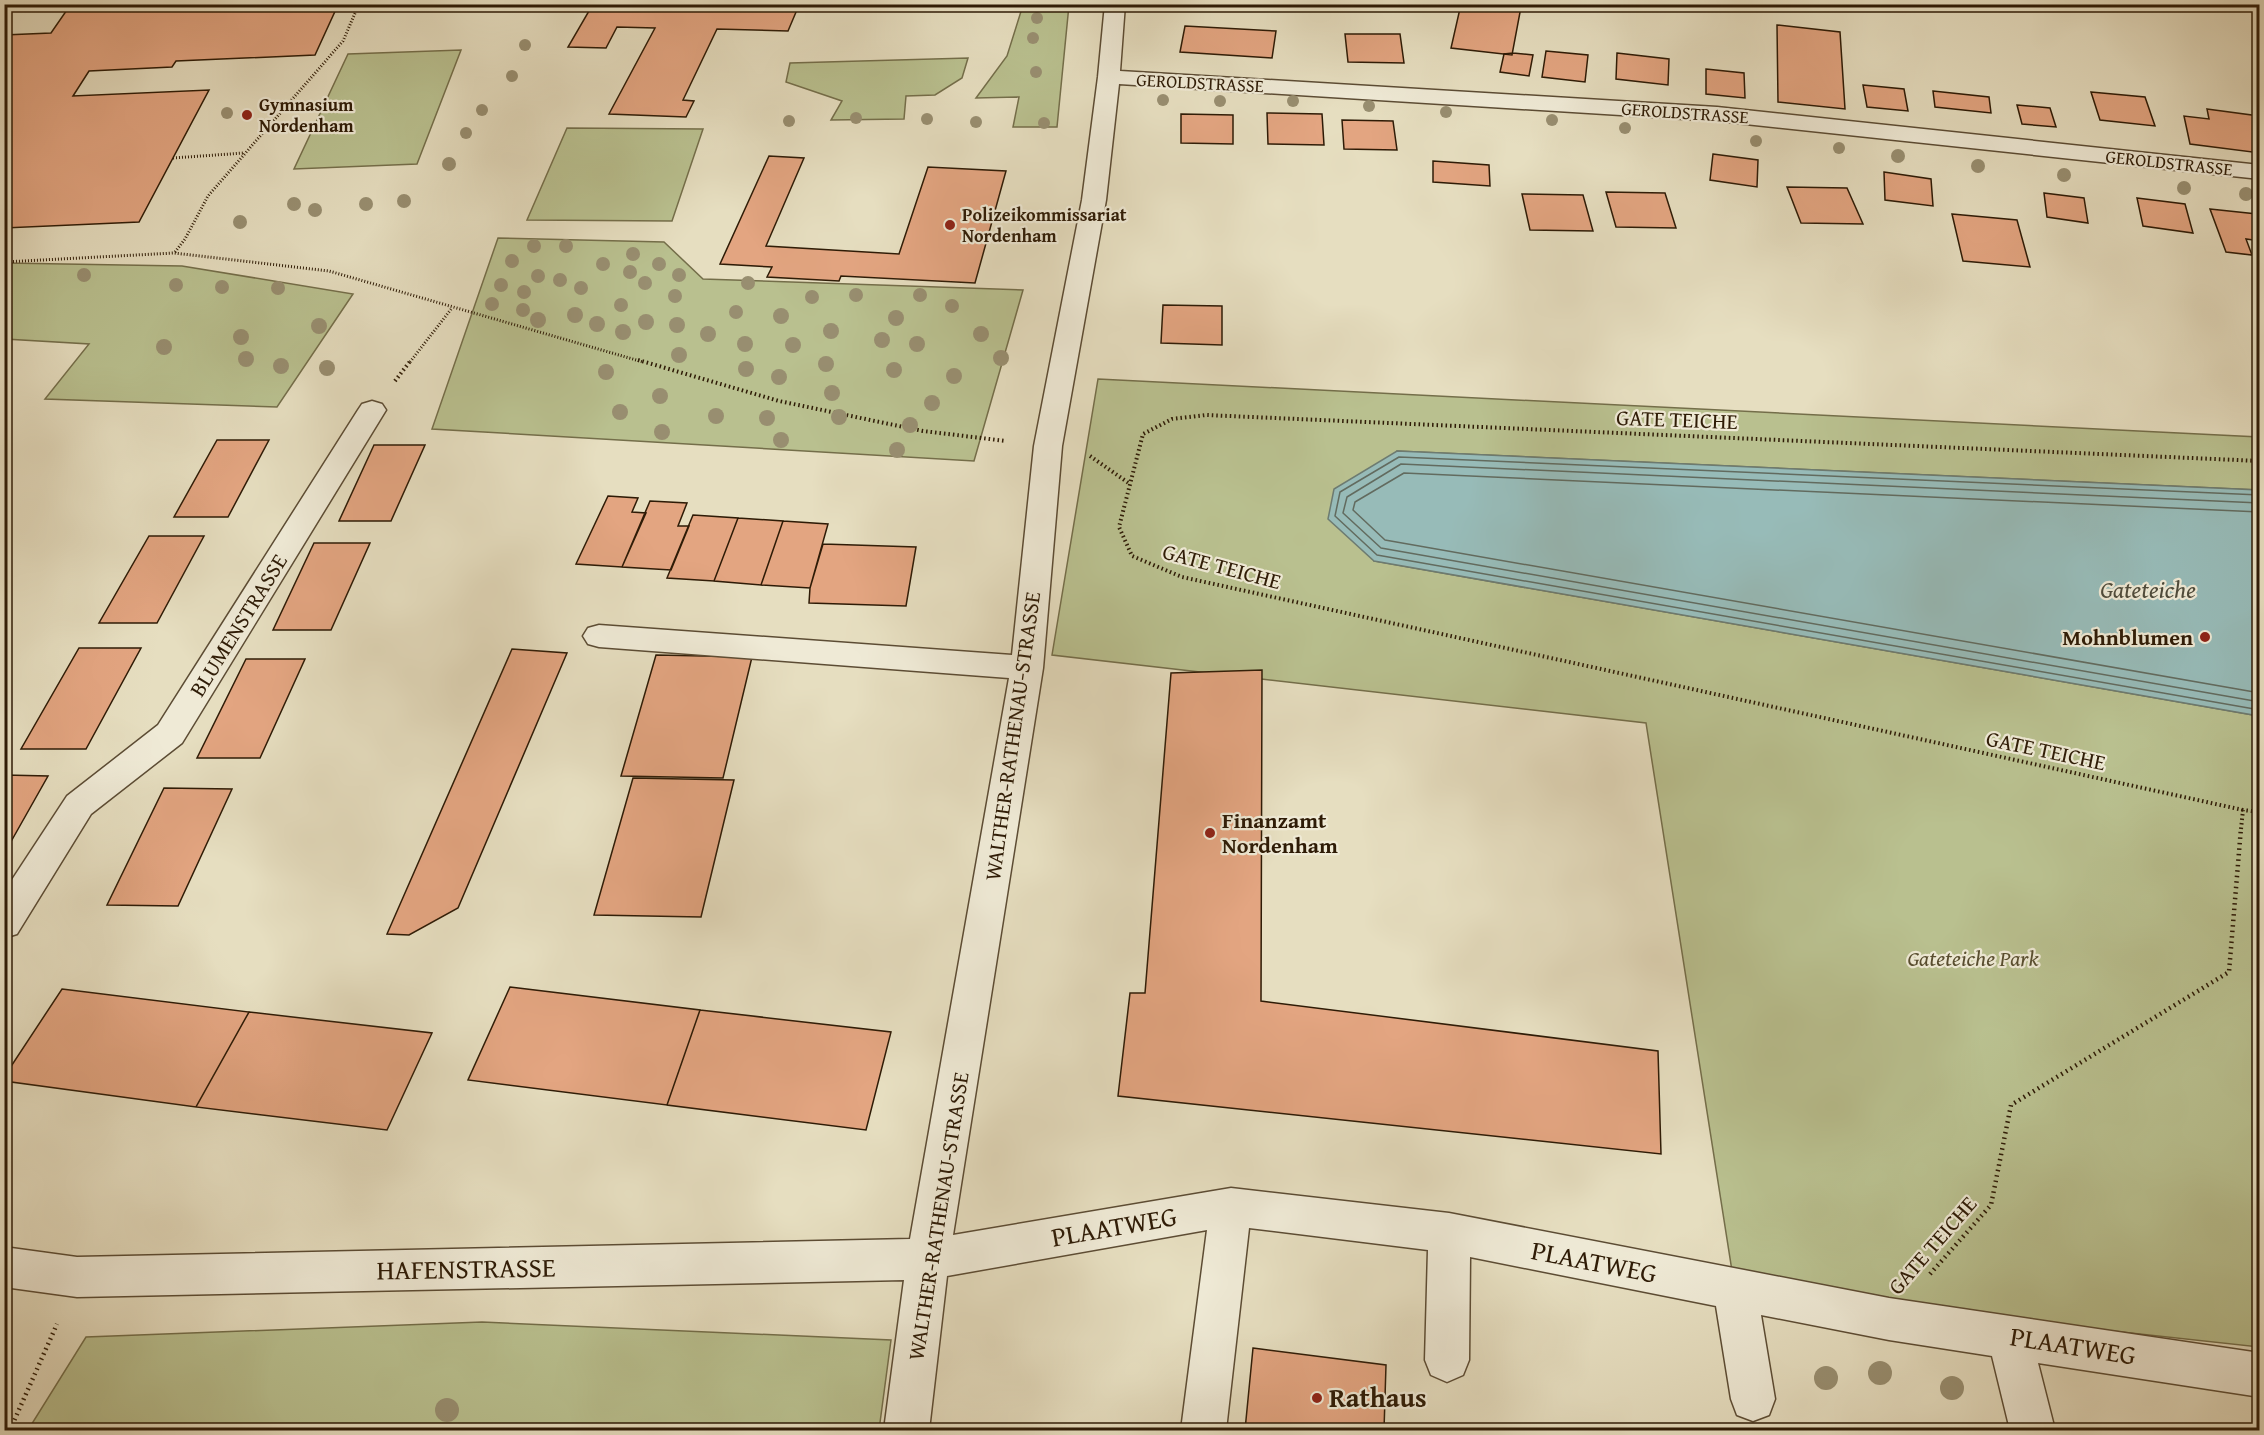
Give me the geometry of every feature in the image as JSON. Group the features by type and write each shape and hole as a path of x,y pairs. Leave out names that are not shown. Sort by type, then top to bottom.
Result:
{"street":[{"name":"WALTHER-RATHENAU-STRASSE","path":"907,1431 928,1259 1027,668 1048,446 1094,200 1109,77 1115,4"},
{"name":"GEROLDSTRASSE","path":"1109,77 1717,114 2259,172"},
{"name":"BLUMENSTRASSE","path":"4,922 79,805 170,734 372,410"},
{"path":"599,636 1027,668"},
{"path":"1204,1431 1231,1208"},
{"name":"PLAATWEG","path":"928,1259 1231,1208 1449,1233 1889,1319 2259,1375"},
{"path":"1447,1360 1449,1233"},
{"name":"HAFENSTRASSE","path":"4,1267 77,1277 928,1259"},
{"path":"1735,1290 1753,1399"},
{"path":"2009,1336 2032,1431"}],"path":[{"path":"174,253 185,239 208,196 343,41 359,4"},
{"path":"173,158 245,153"},
{"path":"4,262 174,253 329,271 779,401 923,431 1048,446"},
{"path":"372,410 452,308"},
{"name":"GATE TEICHE","path":"2259,460 1206,415 1172,419 1143,434 1119,526 1132,556 1182,577 2259,812"},
{"name":"GATE TEICHE","path":"1889,1319 1991,1205 2011,1105 2229,972 2243,810"},
{"path":"10,1431 77,1277"}],"green space":[{"path":"1023,5 1069,5 1057,127 1013,127 1019,97 976,98 1007,56"},
{"path":"461,50 417,164 294,169 348,54"},
{"path":"968,58 962,78 935,95 906,96 904,119 831,120 842,101 786,82 790,63"},
{"path":"567,128 703,129 672,221 527,220"},
{"path":"498,238 664,242 703,279 1023,290 974,461 432,429"},
{"path":"5,263 182,266 353,294 277,407 45,399 89,344 5,339"},
{"name":"Gateteiche Park","path":"1098,379 2259,437 2259,490 1397,451 1374,561 2259,716 2259,1347 1735,1290 1646,723 1052,655"},
{"path":"482,1322 891,1340 879,1430 28,1430 86,1337"}],"water":[{"name":"Gateteiche","path":"1397,451 2259,490 2259,716 1374,561 1328,519 1334,489"}],"building":[{"path":"71,4 287,4 285,9 337,7 315,55 176,61 172,67 89,71 73,96 209,90 139,222 4,228 4,35 51,33"},
{"path":"593,4 730,7 730,4 799,5 788,31 717,29 683,100 694,101 686,117 609,114 655,28 617,27 606,48 568,47"},
{"path":"1182,4 1285,4 1285,6 1182,8"},
{"path":"1461,4 1521,7 1512,55 1451,48"},
{"path":"1777,25 1840,32 1845,109 1778,102"},
{"path":"1185,26 1276,31 1272,58 1180,52"},
{"path":"1345,34 1400,34 1404,63 1348,62"},
{"path":"1546,51 1588,55 1585,82 1542,77"},
{"path":"1617,53 1669,59 1668,85 1616,79"},
{"path":"1504,54 1533,55 1529,76 1500,72"},
{"path":"1706,69 1744,73 1745,98 1706,94"},
{"path":"1863,85 1904,89 1908,111 1867,107"},
{"path":"1933,91 1989,97 1991,113 1935,107"},
{"path":"2091,92 2145,97 2155,126 2100,120"},
{"path":"2017,105 2050,108 2056,127 2022,124"},
{"path":"2207,109 2259,116 2260,153 2190,144 2184,116 2209,119"},
{"path":"1267,113 1322,114 1324,145 1268,144"},
{"path":"1181,114 1233,115 1233,144 1181,143"},
{"path":"1342,120 1393,121 1397,150 1344,149"},
{"path":"1713,154 1758,160 1757,187 1710,180"},
{"name":"Polizeikommissariat Nordenham","path":"769,156 804,158 766,246 899,254 928,167 1006,171 975,283 841,276 839,281 767,277 772,267 720,264"},
{"path":"1433,161 1489,165 1490,186 1433,182"},
{"path":"1884,172 1931,179 1933,206 1885,200"},
{"path":"1787,187 1847,188 1863,224 1801,223"},
{"path":"1606,192 1665,193 1676,228 1616,227"},
{"path":"2044,193 2084,198 2088,223 2047,217"},
{"path":"1522,194 1583,195 1593,231 1530,230"},
{"path":"2137,198 2185,204 2193,233 2143,226"},
{"path":"2210,209 2257,214 2260,222 2260,241 2246,239 2252,255 2226,252"},
{"path":"1952,214 2017,220 2030,267 1963,261"},
{"path":"1163,305 1222,306 1222,345 1161,343"},
{"path":"217,440 269,440 228,517 174,517"},
{"path":"374,445 425,445 391,521 339,521"},
{"path":"608,496 638,498 632,512 646,513 622,567 576,564"},
{"path":"650,501 687,503 678,526 689,526 671,570 622,567"},
{"path":"693,515 738,518 714,581 667,578"},
{"path":"738,518 783,521 761,585 714,581"},
{"path":"783,521 828,524 810,588 761,585"},
{"path":"149,536 204,536 157,623 99,623"},
{"path":"314,543 370,543 331,630 273,630"},
{"path":"823,544 916,547 906,606 809,603 810,588"},
{"path":"79,648 141,648 86,749 21,749"},
{"path":"512,649 567,653 458,908 409,935 387,934"},
{"path":"656,655 752,657 723,778 621,776"},
{"path":"246,659 305,659 260,758 197,758"},
{"name":"Finanzamt Nordenham","path":"1262,670 1261,1001 1658,1051 1661,1154 1118,1096 1130,993 1145,993 1171,673"},
{"path":"4,775 48,776 4,854"},
{"path":"633,778 734,780 701,917 594,915"},
{"path":"164,788 232,789 178,906 107,905"},
{"path":"510,987 700,1010 667,1105 468,1080"},
{"path":"62,989 249,1012 196,1107 4,1081 4,1077"},
{"path":"700,1010 891,1032 866,1130 667,1105"},
{"path":"249,1012 432,1033 387,1130 196,1107"},
{"name":"Rathaus","path":"1253,1348 1386,1365 1384,1430 1245,1430"}],"place":[{"name":"Gymnasium Nordenham","path":"247,115"},
{"name":"Polizeikommissariat Nordenham","path":"950,225"},
{"name":"Mohnblumen","path":"2205,637"},
{"name":"Finanzamt Nordenham","path":"1210,833"},
{"name":"Rathaus","path":"1317,1398"}]}
